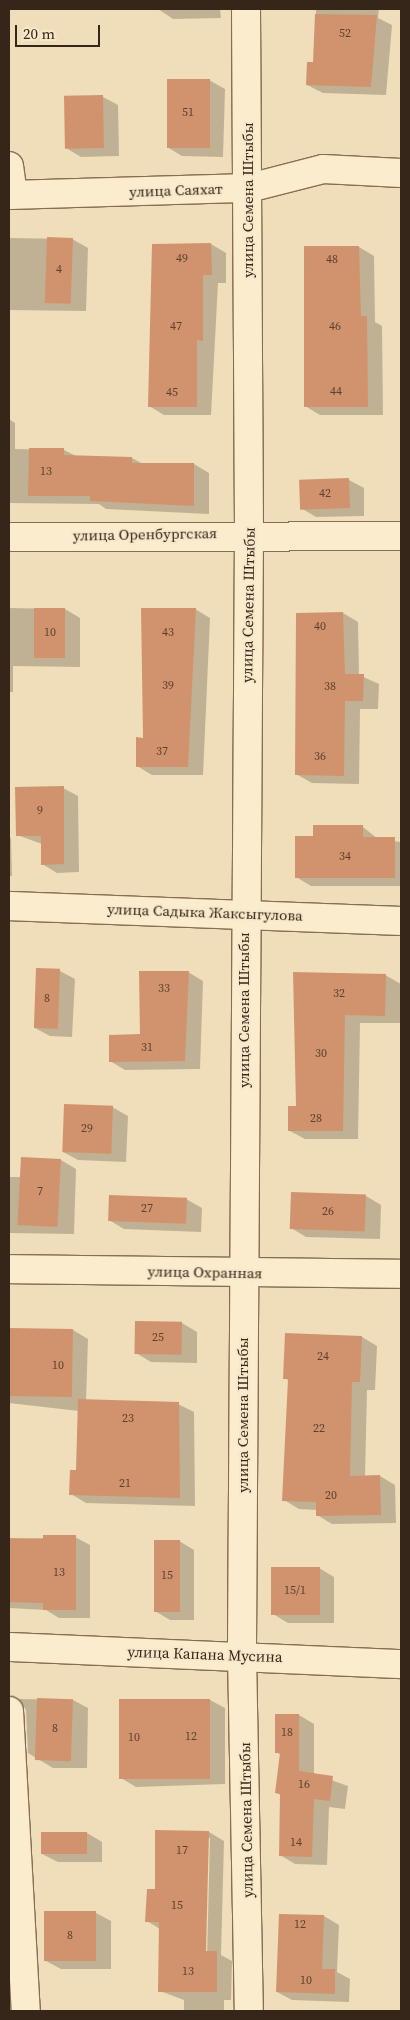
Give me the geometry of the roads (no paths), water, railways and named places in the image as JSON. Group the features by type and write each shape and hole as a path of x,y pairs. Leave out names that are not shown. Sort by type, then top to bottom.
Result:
{"street":[{"name":"улица Семена Штыбы","path":"246,9 249,188 249,533 245,913 242,1654 249,2011"},
{"path":"9,166 11,195"},
{"name":"улица Саяхат","path":"11,195 249,188 323,170 401,174"},
{"name":"улица Оренбургская","path":"9,537 249,533 401,536"},
{"name":"улица Садыка Жаксыгулова","path":"9,906 245,913 401,921"},
{"name":"улица Охранная","path":"9,1269 243,1274 401,1274"},
{"name":"улица Капана Мусина","path":"9,1647 242,1654 401,1664"},
{"path":"9,1711 26,2011"}]}
